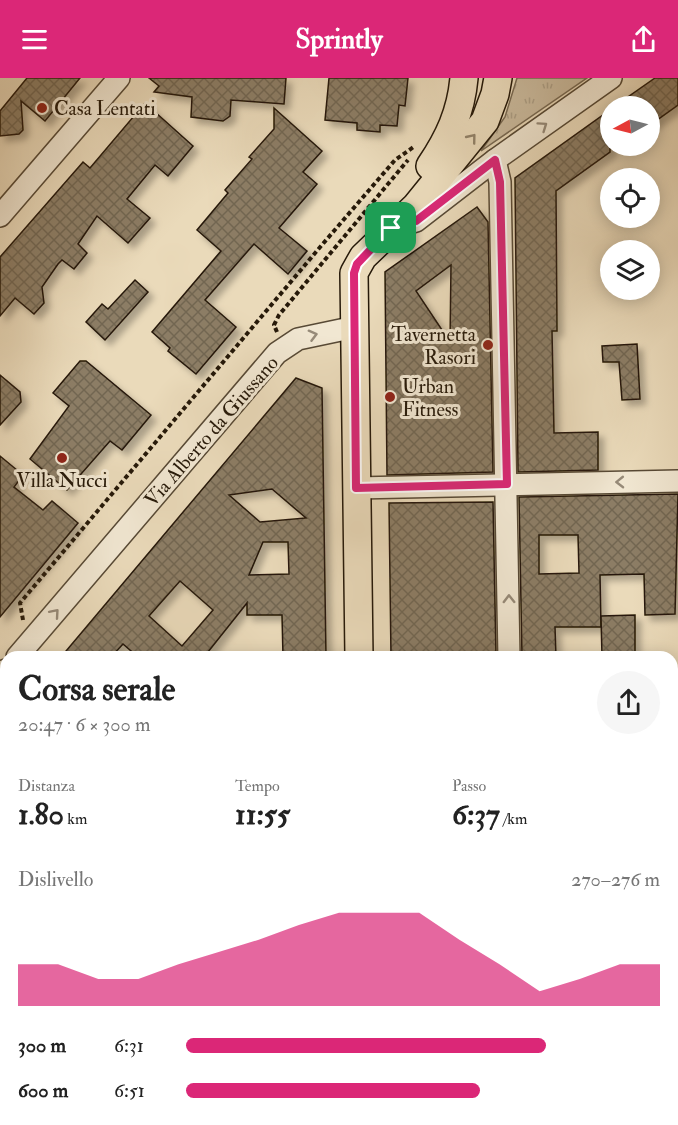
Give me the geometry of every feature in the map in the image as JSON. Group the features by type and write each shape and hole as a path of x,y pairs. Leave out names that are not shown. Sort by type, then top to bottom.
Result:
{"main road":[{"path":"391,228 408,196 445,143 459,109 464,78"},
{"path":"359,651 354,273 357,264 391,228 416,206 485,121 498,78"}],"street":[{"path":"0,216 119,78"},
{"path":"391,228 416,221 495,160 611,78"},
{"path":"495,160 500,182 509,651"},
{"name":"Via Alberto da Giussano","path":"22,651 277,353 288,344 327,331 355,327"},
{"path":"356,488 678,481"}],"path":[{"path":"18,627 23,621 20,603 255,322 395,160 423,140 383,192 279,315 274,325 278,335 288,344"}],"green space":[{"path":"517,78 587,78 481,151 505,117"}],"building":[{"name":"Casa Lentati","path":"27,78 80,78 45,121 21,101 23,130 19,134 0,136 0,111"},
{"path":"149,78 286,78 284,104 231,100 230,116 223,121 191,117 192,97 154,92 159,86"},
{"path":"329,78 408,78 405,106 399,105 397,126 380,125 380,132 357,130 357,123 325,120"},
{"path":"655,78 678,78 678,105 660,118 660,96 629,96"},
{"path":"145,103 193,146 168,176 155,165 127,199 150,218 128,243 97,216 78,244 87,253 74,269 62,260 58,264 42,287 44,303 34,314 15,298 0,316 0,257 83,162 90,168"},
{"path":"274,108 322,151 303,172 317,184 279,228 307,251 288,274 254,244 205,300 236,327 196,374 168,351 170,348 152,332 221,251 197,230 228,193 225,190 252,159 249,157 274,129"},
{"path":"600,117 600,156 604,156 556,191 557,331 552,331 554,433 598,432 598,470 518,472 515,178"},
{"path":"477,207 488,222 493,472 387,475 385,272","holes":["451,265 450,342 416,291"]},
{"path":"135,280 148,292 105,340 86,322 102,304 108,309"},
{"path":"637,344 640,399 622,400 619,362 603,362 602,346"},
{"path":"80,361 86,361 151,415 122,450 110,441 67,490 30,459 69,406 53,393"},
{"path":"0,375 20,392 21,402 0,425"},
{"path":"296,378 322,388 326,651 283,651 282,615 247,615 247,603 209,651 131,651 123,644 117,651 66,651","holes":["272,489 306,518 260,522 229,495","263,542 288,542 289,574 249,575","180,581 213,610 182,646 149,616"]},
{"path":"0,456 23,475 14,487 43,510 52,501 78,523 0,617"},
{"path":"678,494 675,614 645,615 644,574 600,575 601,627 555,627 556,651 522,651 519,497","holes":["539,535 578,535 579,573 539,574"]},
{"path":"493,502 496,651 391,651 389,503"},
{"path":"635,615 635,651 602,651 601,616"}],"place":[{"name":"Casa Lentati","path":"42,108"},
{"name":"Tavernetta Rasori","path":"488,345"},
{"name":"Urban Fitness","path":"390,397"},
{"name":"Villa Nucci","path":"62,458"}],"route":[{"path":"495,160 500,182 507,484 356,488 354,273 357,264 391,228 416,221 495,160"}]}
